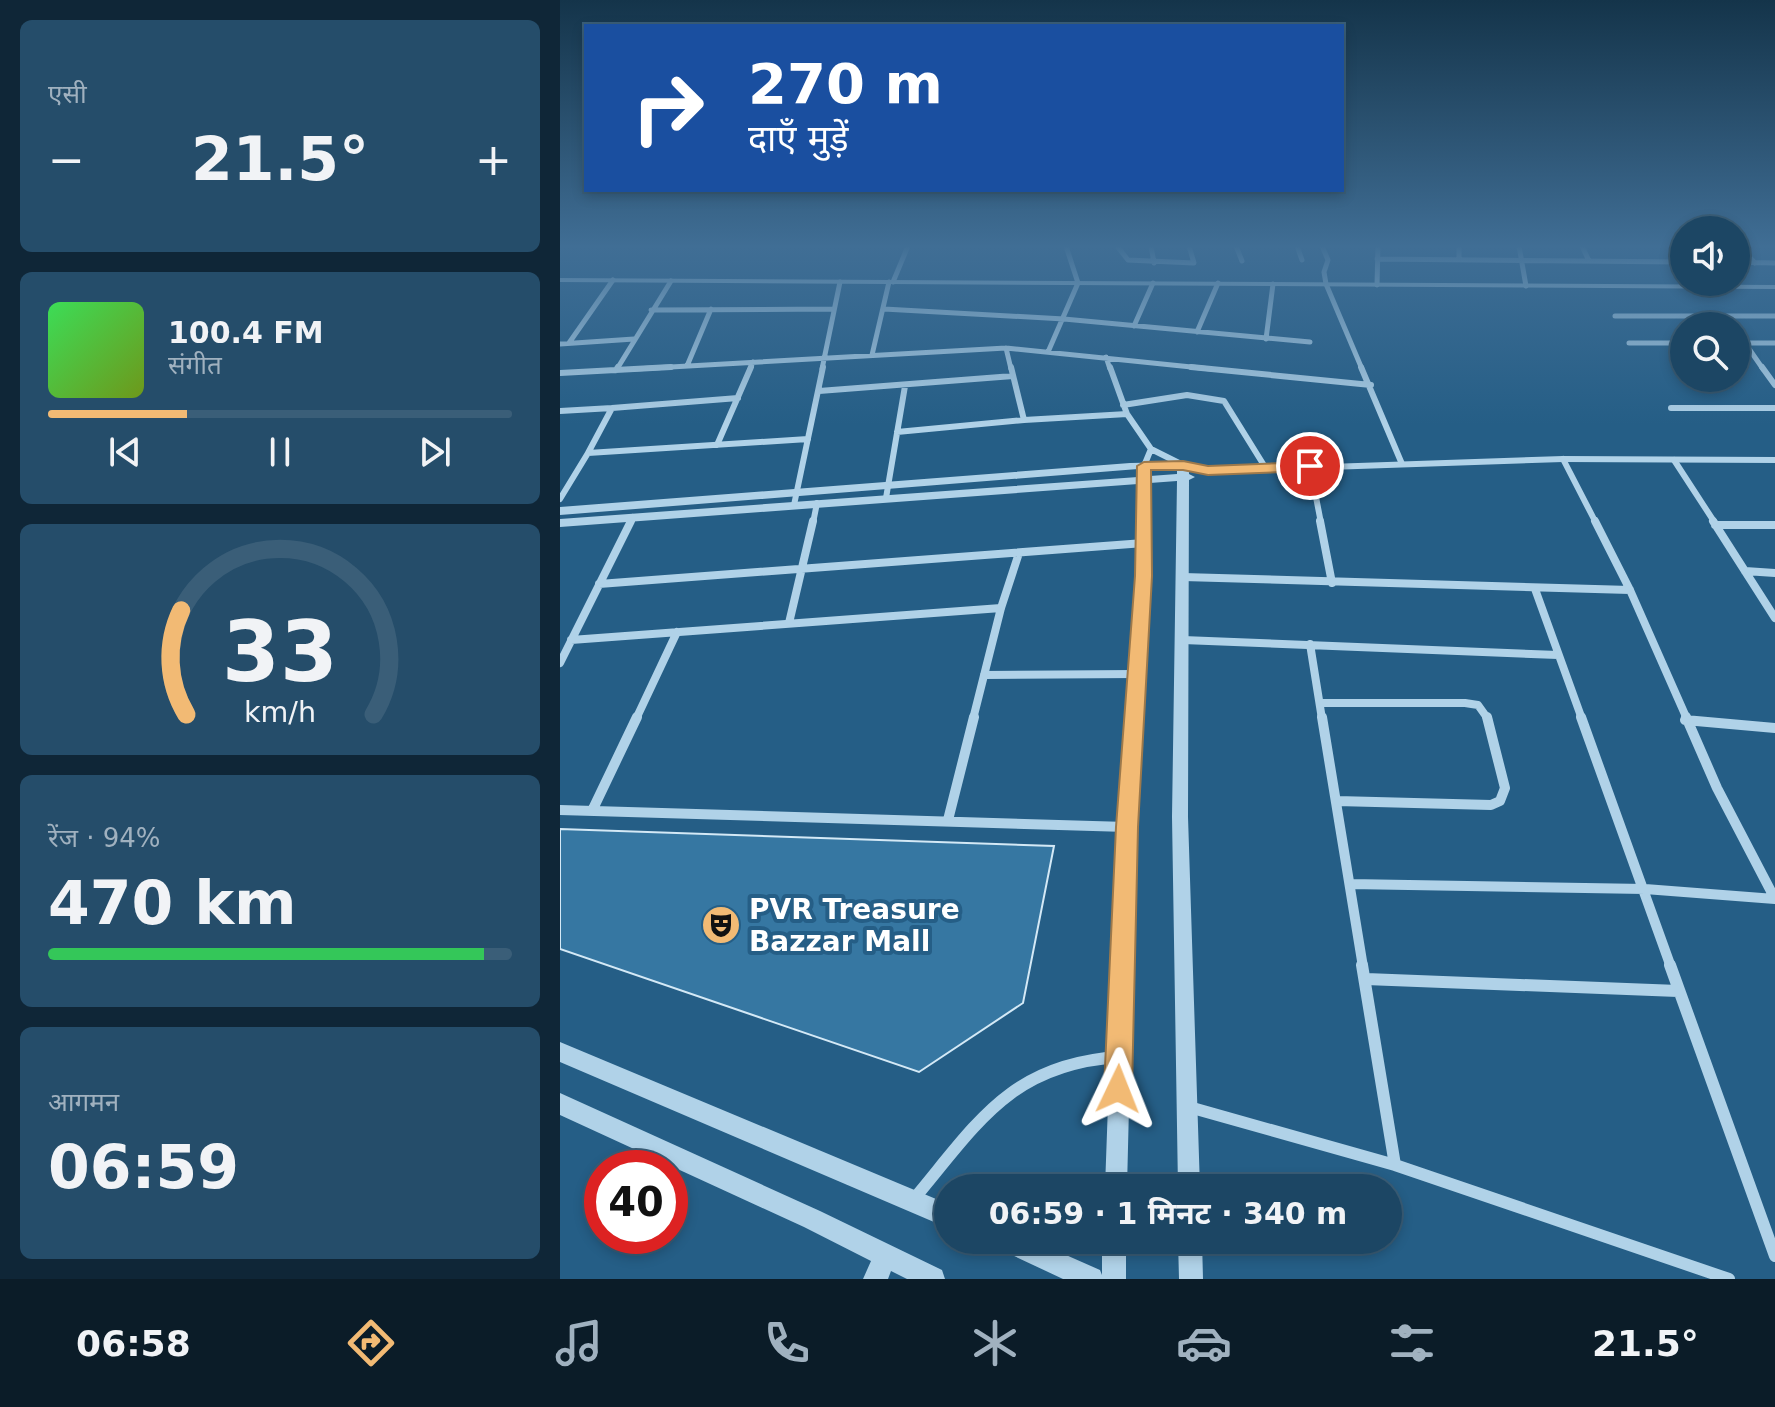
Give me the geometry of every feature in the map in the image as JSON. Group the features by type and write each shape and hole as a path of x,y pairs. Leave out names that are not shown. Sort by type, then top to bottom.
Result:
{"street":[{"path":"569,343 595,306"},
{"path":"616,370 654,306"},
{"path":"795,500 835,306"},
{"path":"872,355 885,306"},
{"path":"1048,352 1069,306"},
{"path":"1134,326 1143,306"},
{"path":"1197,332 1208,306"},
{"path":"1266,339 1270,306"},
{"path":"1336,306 1402,464"},
{"path":"687,366 711,309"},
{"path":"651,310 834,309"},
{"path":"884,309 1064,319 1310,342"},
{"path":"1615,316 1775,316"},
{"path":"560,344 634,339"},
{"path":"1629,343 1670,343"},
{"path":"1750,343 1775,343"},
{"path":"560,373 1006,348 1371,385"},
{"path":"1006,348 1024,420"},
{"path":"1750,350 1775,385"},
{"path":"1106,357 1127,414 1151,449 1183,472"},
{"path":"717,445 753,362"},
{"path":"819,391 1013,376"},
{"path":"887,493 905,386"},
{"path":"1123,405 1196,394 1213,395 1224,401 1265,467"},
{"path":"560,411 738,398"},
{"path":"560,499 612,408"},
{"path":"1671,408 1775,408"},
{"path":"897,432 1127,414"},
{"path":"588,453 808,439"},
{"path":"1116,1174 1127,827 1144,543 1144,474 1151,449"},
{"path":"1563,459 1630,590 1685,720 1775,899"},
{"path":"560,523 795,500 1265,467 1563,459 1775,460"},
{"path":"1674,460 1775,618"},
{"path":"1310,466 1332,583"},
{"path":"1183,472 1180,817 1189,1174"},
{"path":"560,511 795,500 817,503 887,493"},
{"path":"789,623 817,503"},
{"path":"560,663 633,517"},
{"path":"1715,525 1775,525"},
{"path":"599,584 1144,543"},
{"path":"948,820 1001,608 1019,553"},
{"path":"1745,571 1775,573"},
{"path":"1183,577 1630,590"},
{"path":"1535,589 1775,1256"},
{"path":"571,640 1001,608"},
{"path":"592,811 677,632"},
{"path":"1183,640 1558,655"},
{"path":"1310,644 1395,1165"},
{"path":"984,675 1137,674"},
{"path":"1321,703 1478,705 1489,720 1505,788 1501,803 1491,805 1337,801"},
{"path":"1685,720 1775,728"},
{"path":"560,810 1127,827"},
{"path":"1350,884 1645,889 1775,899"},
{"path":"1366,979 1678,991"},
{"path":"560,1052 934,1210"},
{"path":"912,1201 995,1107 1027,1080 1091,1058 1119,1057"},
{"path":"560,1104 812,1219 880,1268 933,1279"},
{"path":"1187,1107 1395,1165 1729,1279"},
{"path":"1036,1254 1091,1279"},
{"path":"1114,1254 1114,1279"},
{"path":"1190,1254 1191,1279"}],"building":[{"path":"560,829 1054,846 1023,1003 919,1072 560,949"}],"place":[{"name":"PVR Treasure Bazzar Mall","path":"721,925"}],"route":[{"path":"1118,1089 1127,827 1144,576 1144,466 1183,465 1208,471 1310,466"}]}
